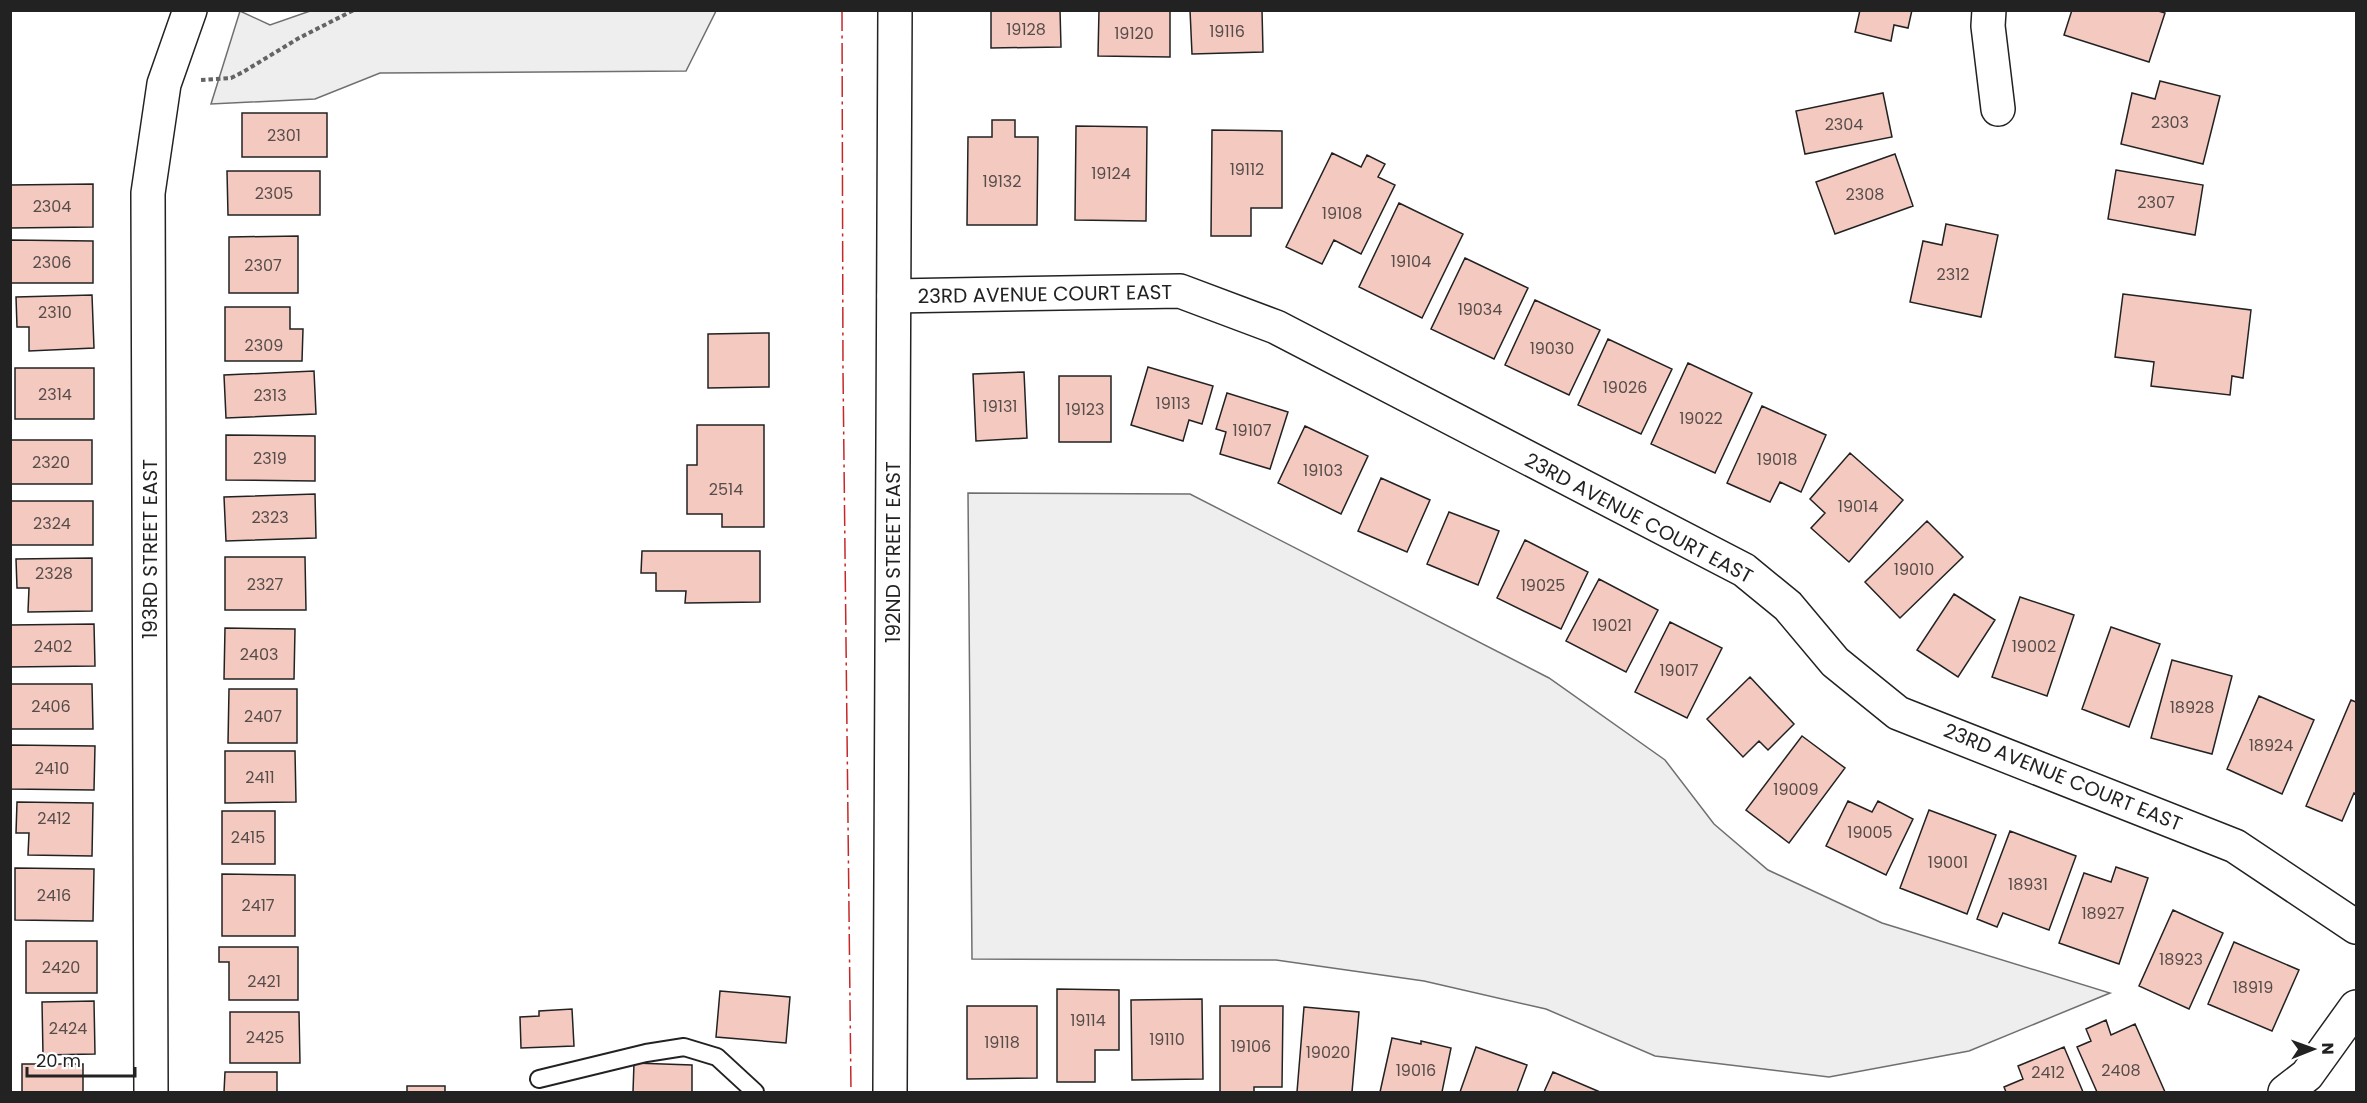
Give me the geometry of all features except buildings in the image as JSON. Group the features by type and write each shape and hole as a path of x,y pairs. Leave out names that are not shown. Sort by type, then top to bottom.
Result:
{"street":[{"name":"193RD STREET EAST","path":"151,1092 148,193 164,84 190,10"},
{"name":"192ND STREET EAST","path":"890,1092 895,10"},
{"path":"1989,10 1988,26 1998,109"},
{"name":"23RD AVENUE COURT EAST","path":"894,296 1180,291 1276,327 1744,570 1788,606 1835,662 1898,713 2235,846 2356,927"},
{"path":"2285,1092 2307,1075 2356,1007"}],"lane":[{"path":"539,1079 646,1053 684,1047 717,1057 755,1092"}],"path":[{"path":"164,84 231,78 299,38 354,10"}],"shaded area":[{"path":"313,10 716,11 686,71 380,73 315,99 211,104 240,11 270,25"},
{"path":"968,493 1190,494 1549,678 1665,760 1714,824 1768,870 1882,923 2110,993 1969,1051 1829,1077 1655,1056 1546,1009 1424,981 1276,960 972,959"}],"power":[{"path":"842,10 843,371 851,1092"}]}
